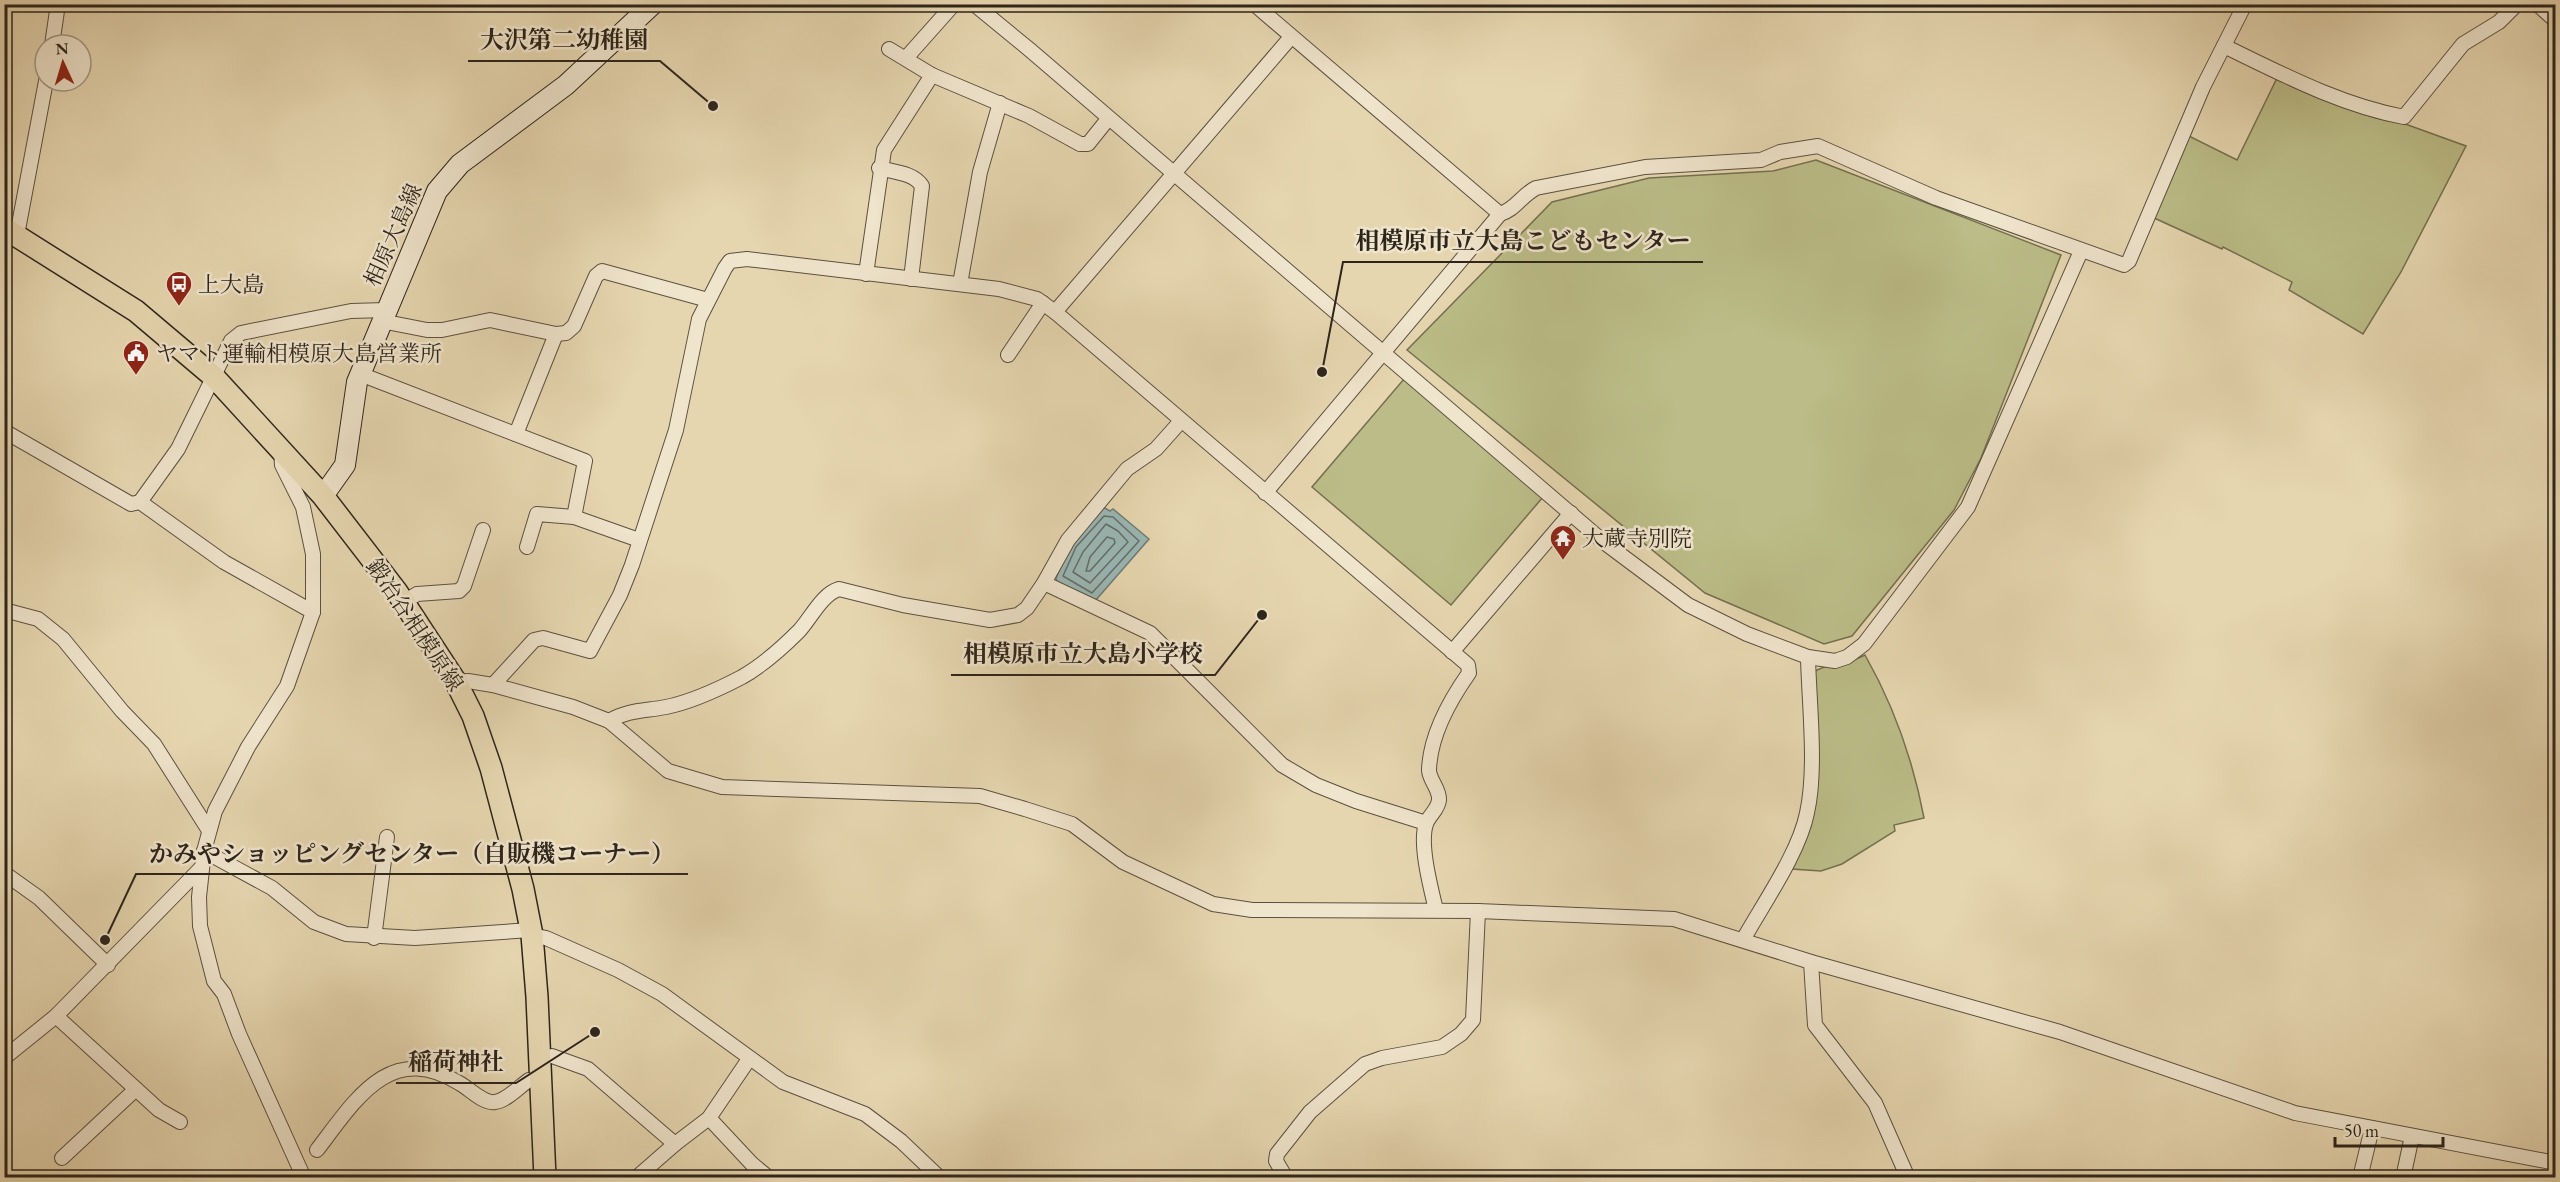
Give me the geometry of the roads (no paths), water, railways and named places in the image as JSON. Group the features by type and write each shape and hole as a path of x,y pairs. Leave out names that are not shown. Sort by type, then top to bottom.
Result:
{"main road":[{"name":"鍛冶谷相模原線","path":"11,232 136,311 214,377 323,496 404,602 456,682 473,716 491,768 518,869 531,932 537,988 545,1178"}],"street":[{"path":"54,33 58,4"},
{"name":"相原大島線","path":"323,496 347,459 353,396 360,374 431,203 446,178 476,151 566,85 653,4"},
{"path":"906,58 954,4"},
{"path":"974,4 1605,543 1689,605 1747,634 1808,657 1835,661 1847,657 1864,644 1968,507 2081,251"},
{"path":"1254,4 1500,214"},
{"path":"1264,493 1500,214 1509,212 1524,194 1536,188 1645,167 1761,160 1780,152 1818,146 1936,198 2124,265 2129,261 2171,160 2245,4"},
{"path":"2224,46 2298,81 2371,111 2404,117 2463,44 2499,22 2517,4"},
{"path":"2537,4 2556,21"},
{"path":"1055,312 1291,37"},
{"path":"890,49 932,75 1029,116 1080,144 1088,144 1108,119"},
{"path":"866,274 879,168 890,138 932,75"},
{"path":"11,232 42,93"},
{"path":"960,284 980,172 1000,103"},
{"path":"879,168 918,179 922,186 911,279"},
{"path":"493,685 534,640 543,638 590,651 620,596 676,430 699,319 725,268 738,259 999,289 1043,303 1055,312 1468,665 1469,673 1454,694 1432,749 1429,773 1439,798 1435,812 1426,823 1426,863 1436,910"},
{"path":"4,431 131,504 140,502 178,449 231,341 241,333 351,311 384,316 428,330 442,330 490,320 556,334 566,333 574,326 596,276 602,271 708,300"},
{"path":"1008,355 1043,303"},
{"path":"516,434 556,334"},
{"path":"360,374 585,461 574,518"},
{"path":"609,721 620,714 667,707 713,691 743,676 778,651 800,630 830,592 839,589 903,605 990,620 1018,615 1027,608 1068,540 1127,469 1156,450 1181,421"},
{"path":"281,449 282,465 303,507 313,554 313,612 287,686 248,747 214,811 204,850 200,926 214,981 224,994 239,1034 303,1177"},
{"path":"140,502 224,562 313,612"},
{"path":"1452,652 1571,513"},
{"path":"527,547 537,514 574,518 639,540"},
{"path":"404,602 417,594 459,591 464,586 483,530"},
{"path":"1044,582 1150,633 1282,765 1316,785 1356,801 1426,823"},
{"path":"4,610 38,619 63,639 122,711 154,744 208,829"},
{"path":"1743,940 1789,858 1807,814 1810,773 1808,657"},
{"path":"456,682 468,681 493,685 573,707 609,721 668,771 722,787 980,796 1025,809 1072,824 1123,862 1213,904 1252,910 1436,910 1674,919 1811,962 2060,1032 2295,1113 2556,1163"},
{"path":"374,938 387,837"},
{"path":"204,850 272,888 314,922 346,934 374,938 531,932 546,938 640,981 662,994 783,1082 865,1114 901,1141 940,1178"},
{"path":"4,1058 56,1016 202,867"},
{"path":"4,873 39,898 108,965"},
{"path":"1286,1178 1276,1161 1277,1154 1310,1112 1365,1064 1382,1058 1442,1047 1461,1034 1473,1020 1478,911"},
{"path":"1811,962 1815,1025 1875,1103 1908,1178"},
{"path":"56,1016 159,1110 180,1122"},
{"path":"552,1056 588,1069 675,1144"},
{"path":"636,1178 708,1118 749,1059"},
{"path":"318,1150 355,1100 390,1072 404,1068 434,1070 489,1102 497,1102 530,1080"},
{"path":"62,1158 136,1089"},
{"path":"708,1118 752,1164 769,1178"},
{"path":"2360,1178 2372,1128"},
{"path":"2403,1178 2412,1136"}],"water":[{"path":"1103,507 1110,511 1113,509 1149,539 1095,601 1057,582 1056,578 1071,544"}],"place":[{"name":"大沢第二幼稚園","path":"713,106"},
{"name":"上大島","path":"179,307"},
{"name":"相模原市立大島こどもセンター","path":"1322,372"},
{"name":"ヤマト運輸相模原大島営業所","path":"136,376"},
{"name":"大蔵寺別院","path":"1563,561"},
{"name":"相模原市立大島小学校","path":"1262,615"},
{"name":"かみやショッピングセンター（自販機コーナー）","path":"105,940"},
{"name":"稲荷神社","path":"595,1032"}]}
